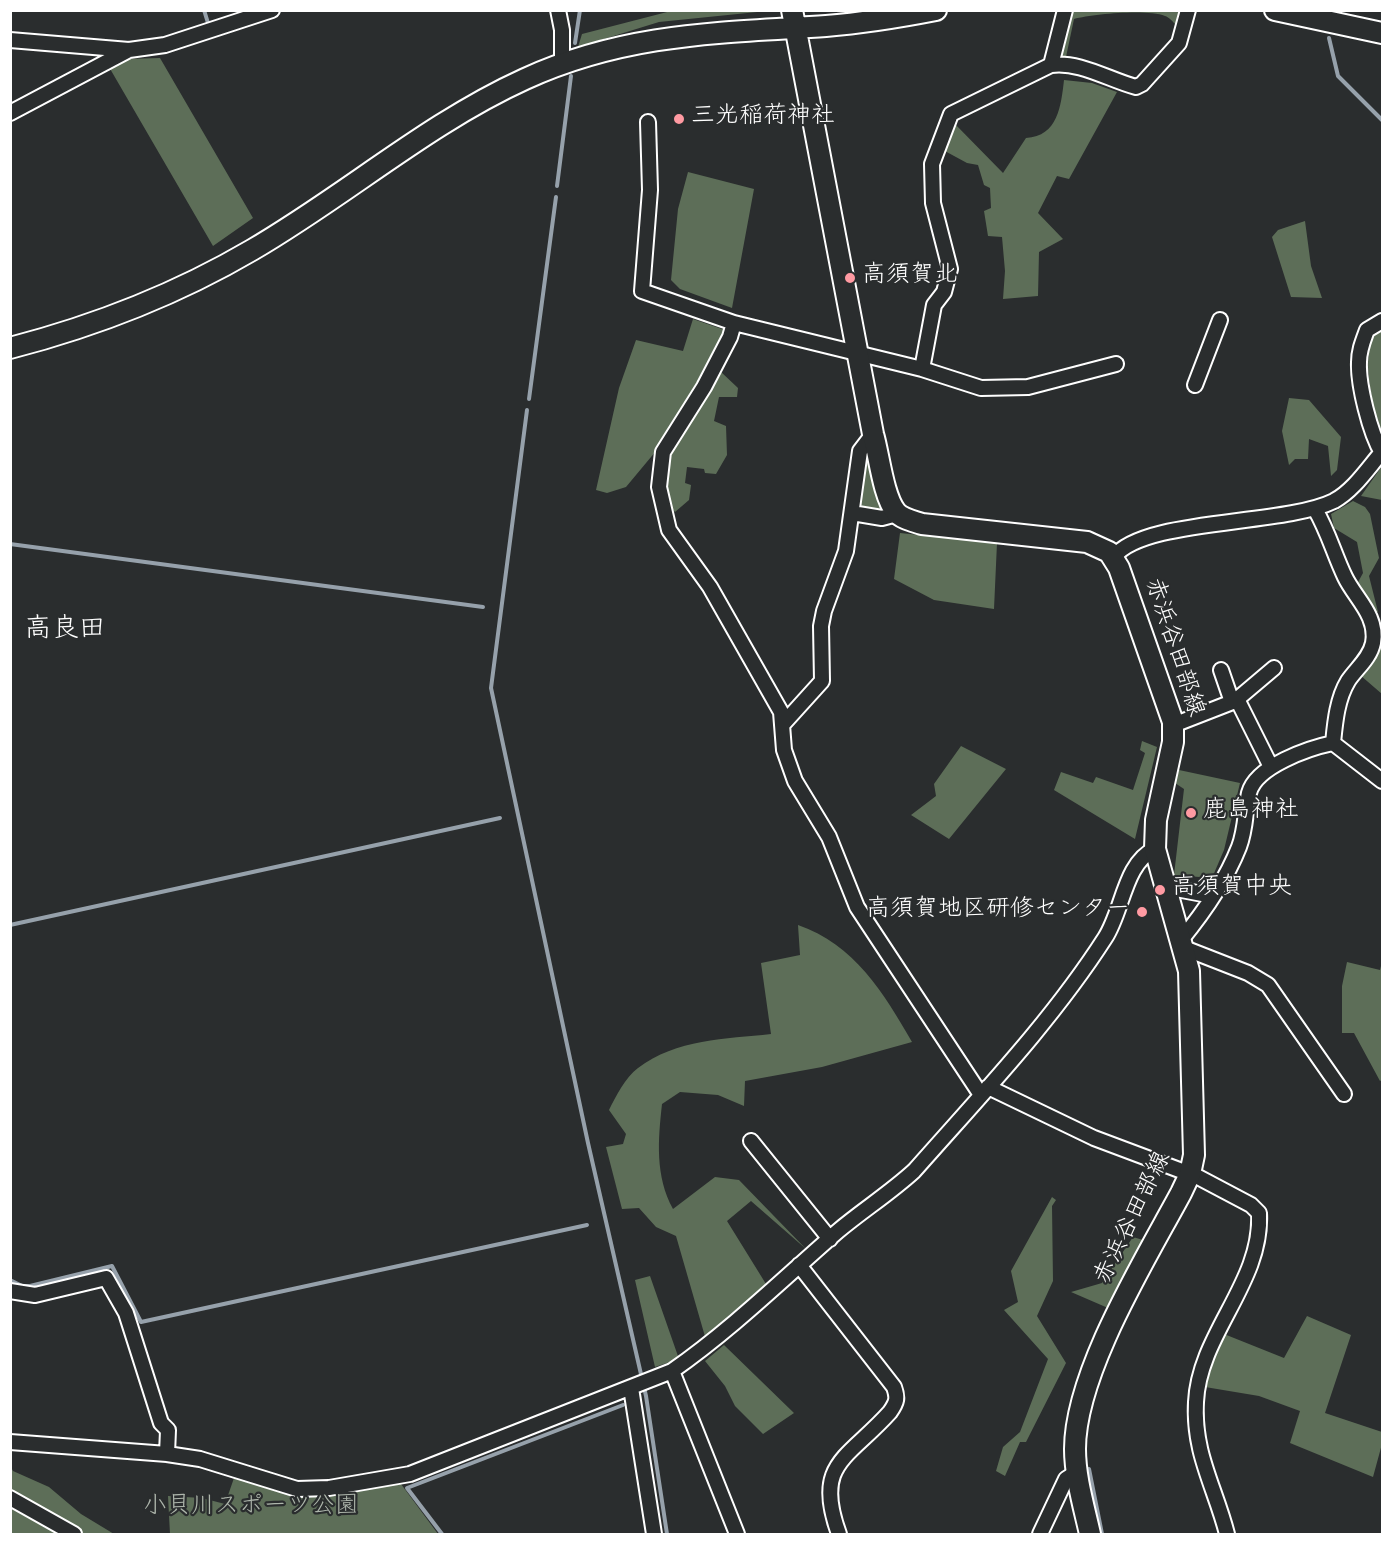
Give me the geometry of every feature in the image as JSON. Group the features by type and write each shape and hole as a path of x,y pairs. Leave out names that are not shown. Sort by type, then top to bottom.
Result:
{"main road":[{"path":"10,348 91,325 182,287 220,268 254,249 493,95 528,77 562,65 658,39 793,19 863,22 936,10"},
{"path":"1275,10 1383,33"},
{"path":"793,19 873,434 888,493 897,514"},
{"name":"赤浜谷田部線","path":"897,514 922,524 1087,542 1101,547 1114,557 1173,722 1173,742 1156,820 1155,849 1182,944 1192,1004 1191,1070 1194,1155 1190,1174 1114,1321 1092,1374 1078,1423 1075,1449 1077,1472 1090,1534"}],"street":[{"path":"10,40 129,50 165,45 272,10"},
{"path":"558,10 562,30 562,65"},
{"path":"1051,66 1065,10"},
{"path":"922,369 934,305 944,291 950,269 933,203 932,164 951,114 1051,66 1060,64 1136,87 1142,84 1179,43 1188,10"},
{"path":"10,113 129,50"},
{"path":"648,122 650,190 642,291 734,323 922,369 981,388 1028,387 1116,364"},
{"path":"1195,385 1220,320"},
{"path":"1114,557 1135,541 1191,527 1316,509 1346,493 1382,452 1374,441 1359,365 1360,349 1367,330 1383,321"},
{"path":"734,323 730,337 704,387 663,452 659,468 659,487 669,530 710,587 782,712 784,750 795,781 829,837 857,907 984,1091 1094,1138 1190,1174 1251,1205 1259,1213 1258,1237 1252,1259 1207,1353 1196,1401 1200,1457 1218,1501 1227,1534"},
{"path":"784,723 822,681 821,626 846,551 860,451 873,434"},
{"path":"1316,509 1329,534 1345,578 1369,614 1373,627 1374,642 1370,652 1342,693 1333,744"},
{"path":"852,513 882,518 897,514"},
{"path":"1173,722 1181,722 1235,700 1274,668"},
{"path":"1221,670 1271,766"},
{"path":"1344,1094 1268,985 1248,973 1182,944 1231,867 1240,845 1249,791 1253,783 1271,766 1314,748 1333,744 1339,746 1383,781"},
{"path":"10,1442 167,1454 200,1459 297,1489 329,1488 410,1474 672,1371 702,1350 799,1265 891,1193 914,1171 984,1091 1096,953 1118,915 1140,858 1155,849"},
{"path":"1166,887 1213,896"},
{"path":"751,1141 830,1239"},
{"path":"799,1265 894,1387 897,1395 897,1401 890,1412 834,1470 829,1491 839,1534"},
{"path":"10,1291 35,1295 106,1278 126,1313 161,1423 168,1430 167,1454"},
{"path":"672,1371 737,1534"},
{"path":"638,1385 654,1534"},
{"path":"1040,1534 1066,1479 1077,1472"},
{"path":"10,1498 74,1534"}],"green space":[{"path":"671,11 767,11 659,22 578,47 582,34"},
{"path":"1071,11 1182,11 1176,25 1166,17 1146,13 1094,15 1074,19 1066,57 1063,60 1057,55"},
{"path":"160,58 253,218 213,246 109,67 126,59"},
{"path":"1064,80 1092,83 1117,92 1069,179 1057,176 1038,213 1063,239 1039,252 1038,296 1003,299 1005,271 1002,237 988,236 984,211 991,208 990,188 984,185 978,165 967,163 943,150 954,123 1003,173 1026,138 1037,136 1051,126 1059,109"},
{"path":"688,172 754,189 732,308 680,289 671,280 678,209"},
{"path":"1305,221 1311,266 1322,298 1291,297 1272,237 1278,230"},
{"path":"693,319 725,330 684,411 656,451 626,487 607,493 596,490 619,388 636,340 683,351"},
{"path":"1382,329 1382,439 1372,398 1368,359 1373,333"},
{"path":"720,371 738,388 737,397 719,397 714,421 726,426 727,455 716,474 705,473 704,469 687,467 685,483 691,485 689,500 675,512 671,508 665,473 667,458"},
{"path":"1289,398 1309,400 1341,437 1337,470 1331,476 1328,446 1309,439 1308,459 1295,459 1289,465 1282,431"},
{"path":"867,455 884,512 858,511"},
{"path":"1382,466 1382,500 1361,496"},
{"path":"1353,501 1365,507 1370,514 1379,558 1369,576 1378,612 1373,612 1357,584 1363,573 1357,542 1334,528 1331,514"},
{"path":"900,533 997,543 994,609 934,600 894,579"},
{"path":"1380,638 1382,640 1382,694 1360,675"},
{"path":"1142,741 1157,747 1135,839 1054,790 1061,772 1093,783 1096,777 1133,790 1145,753 1140,750"},
{"path":"961,746 1006,769 949,839 911,815 936,796 934,784"},
{"path":"1179,770 1240,783 1224,850 1212,878 1174,875 1184,789 1175,783"},
{"path":"798,925 836,944 866,972 912,1042 822,1067 745,1081 744,1106 718,1095 680,1092 662,1104 659,1158 663,1184 673,1209 715,1177 739,1180 806,1249 751,1201 727,1221 766,1284 706,1340 676,1236 656,1227 639,1208 622,1209 606,1147 623,1144 626,1134 609,1110 629,1077 653,1058 668,1051 702,1042 771,1034 761,963 800,955"},
{"path":"1347,962 1380,970 1382,962 1382,1080 1380,1081 1354,1033 1342,1033 1342,986"},
{"path":"1052,1197 1056,1200 1052,1206 1053,1281 1037,1316 1066,1363 1026,1442 1020,1442 1005,1476 996,1471 1003,1447 1020,1432 1048,1359 1004,1310 1018,1302 1011,1271"},
{"path":"1133,1237 1143,1240 1108,1308 1071,1292 1102,1283"},
{"path":"650,1276 679,1359 655,1367 635,1280"},
{"path":"1307,1316 1351,1335 1325,1413 1382,1432 1382,1444 1373,1477 1290,1443 1300,1411 1259,1396 1205,1387 1208,1367 1224,1334 1284,1358"},
{"path":"724,1345 794,1413 763,1434 735,1406 725,1386 705,1361"},
{"path":"10,1465 13,1471 49,1487 81,1514 114,1534 84,1534 11,1491"},
{"name":"小貝川スポーツ公園","path":"234,1478 299,1497 401,1484 438,1534 170,1534 168,1496 202,1498 225,1504"},
{"path":"10,1503 64,1534 11,1534"}],"waterway":[{"path":"204,10 208,23"},
{"path":"575,43 580,10"},
{"path":"1329,38 1338,76 1382,120"},
{"path":"557,186 571,76"},
{"path":"529,399 556,197"},
{"path":"527,410 491,688 588,1143 646,1396 667,1534"},
{"path":"10,544 483,607"},
{"path":"10,925 500,818"},
{"path":"10,1280 22,1286 30,1286 112,1266 141,1322 587,1225"},
{"path":"442,1534 407,1488 623,1405"},
{"path":"1089,1469 1102,1534"}],"place":[{"name":"三光稲荷神社","path":"679,119"},
{"name":"高須賀北","path":"850,278"},
{"name":"鹿島神社","path":"1191,813"},
{"name":"高須賀中央","path":"1160,890"},
{"name":"高須賀地区研修センター","path":"1142,912"}],"district":[{"name":"高良田","path":"65,632"}]}
